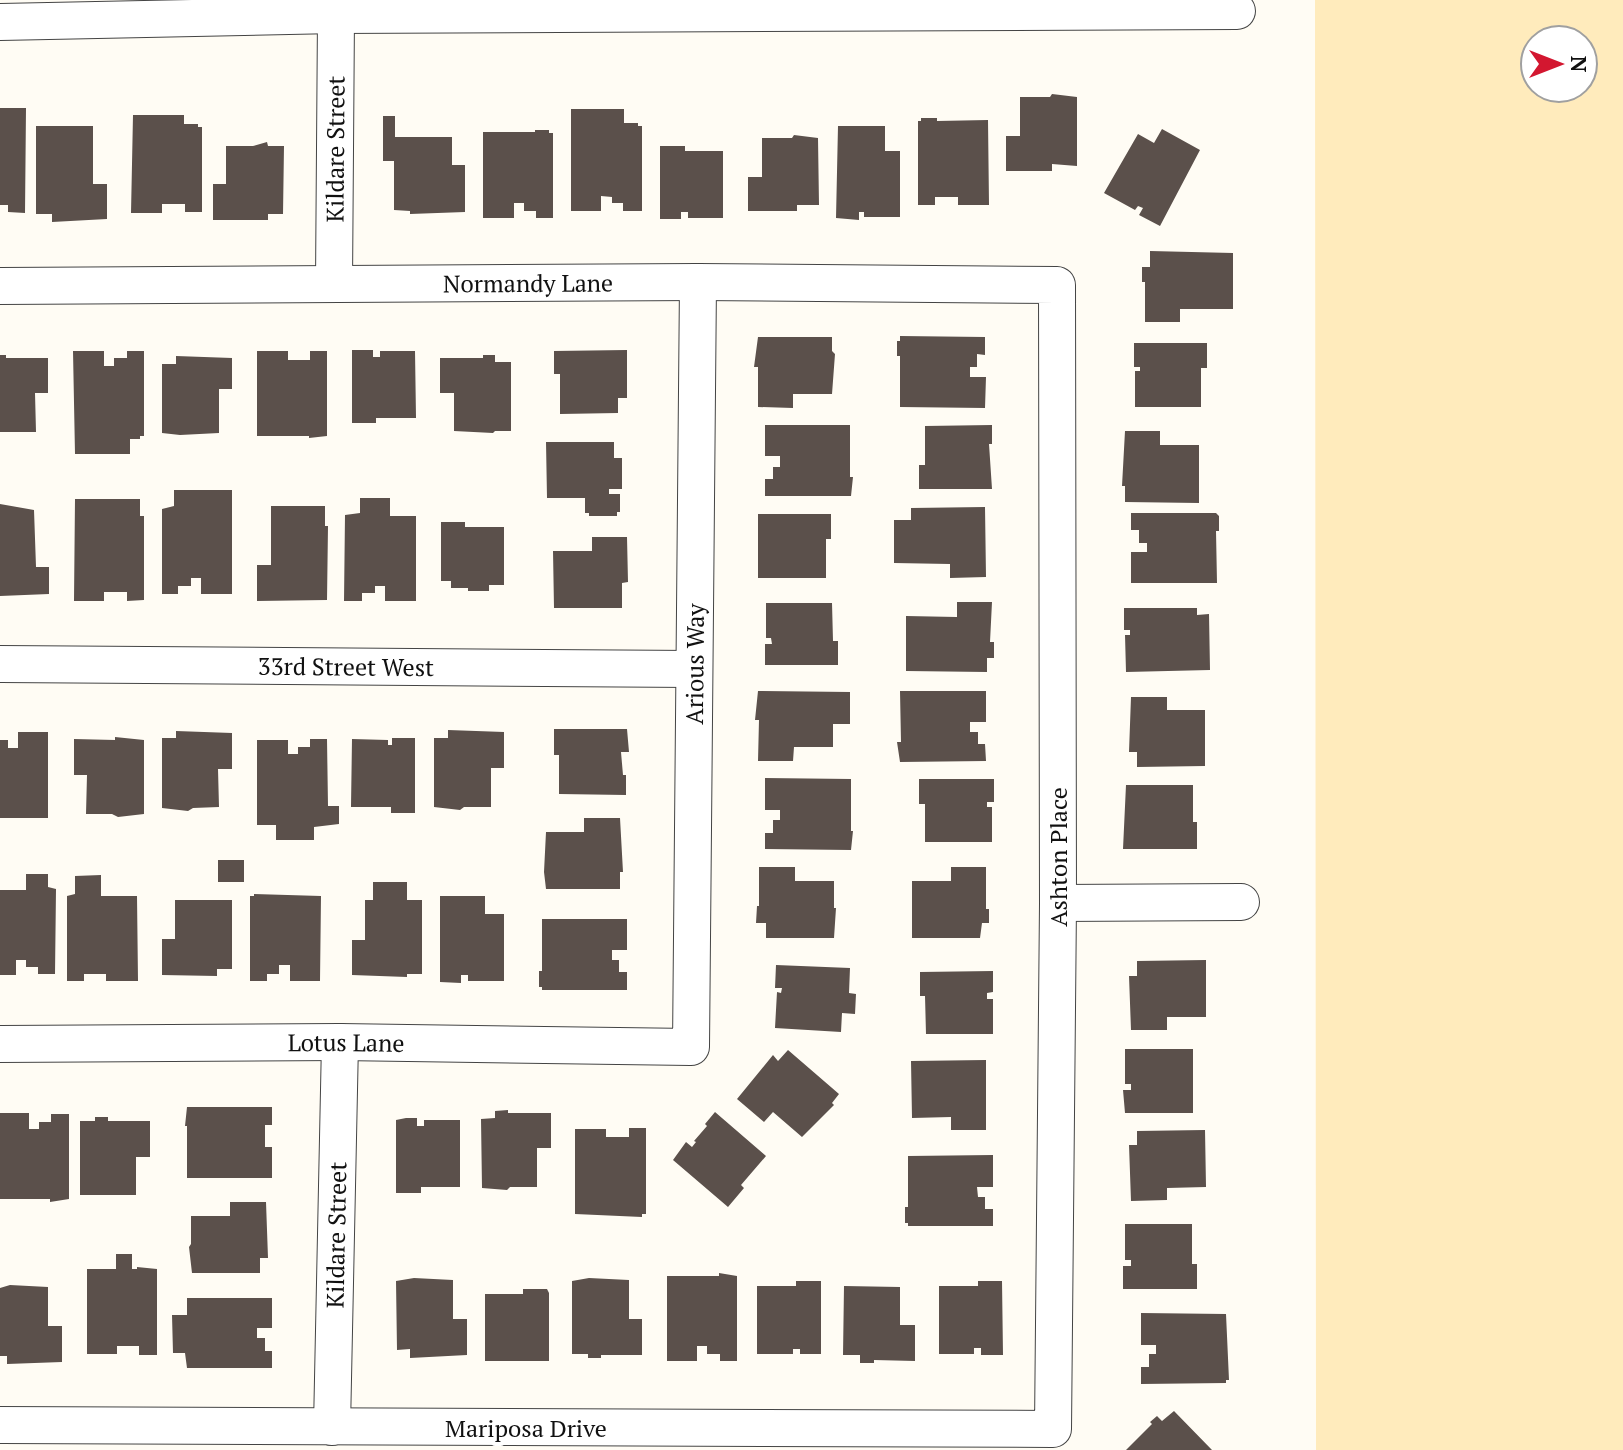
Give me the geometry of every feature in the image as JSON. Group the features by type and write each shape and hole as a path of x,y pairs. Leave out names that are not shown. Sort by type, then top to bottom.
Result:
{"street":[{"path":"0,22 336,15 1237,11"},
{"name":"Kildare Street","path":"334,283 336,15"},
{"name":"Normandy Lane","path":"0,286 698,282 1057,285"},
{"name":"Arious Way","path":"691,1047 698,282"},
{"name":"Ashton Place","path":"1053,1429 1058,903 1057,285"},
{"name":"33rd Street West","path":"0,664 693,669"},
{"path":"1058,903 1241,902"},
{"name":"Kildare Street","path":"332,1427 340,1042"},
{"name":"Lotus Lane","path":"0,1044 340,1042 691,1047"},
{"name":"Mariposa Drive","path":"0,1425 332,1427 691,1439 1053,1429"}],"sand":[{"path":"1315,0 1623,0 1623,1450 1316,1450"}],"building":[{"path":"1052,94 1077,97 1077,166 1052,164 1052,171 1006,171 1006,136 1020,136 1020,97 1050,97"},
{"path":"0,108 26,108 25,213 8,212 8,205 0,205"},
{"path":"571,109 624,109 624,123 642,126 642,211 623,211 623,203 612,203 612,197 601,196 601,211 571,211"},
{"path":"133,115 184,115 184,124 202,127 202,212 185,212 185,204 162,204 162,213 131,213"},
{"path":"383,116 395,116 395,137 452,137 452,165 465,165 465,212 410,214 410,211 394,210 394,161 383,161"},
{"path":"921,118 937,118 937,121 988,120 989,205 958,205 958,197 935,197 935,205 918,205 918,121"},
{"path":"36,126 93,126 93,184 107,184 107,219 52,222 52,214 36,214"},
{"path":"838,126 885,126 885,151 900,151 900,217 864,217 864,212 859,212 859,220 836,218"},
{"path":"1162,129 1200,150 1160,226 1139,215 1143,208 1138,206 1135,210 1104,193 1138,134 1154,143"},
{"path":"535,130 553,133 553,218 536,218 536,211 524,211 524,203 514,203 514,218 483,218 483,132"},
{"path":"794,135 818,138 819,205 797,205 797,211 748,211 748,177 762,177 762,138 792,138"},
{"path":"267,142 268,146 284,146 283,214 268,214 268,220 213,220 213,184 226,184 226,146 253,146"},
{"path":"660,146 685,146 685,151 723,151 723,218 688,218 688,212 681,212 681,219 660,219"},
{"path":"1150,251 1233,253 1233,309 1180,309 1180,322 1145,322 1142,267 1150,267"},
{"path":"900,336 985,337 985,355 977,354 977,367 970,367 970,377 986,377 985,408 900,407 897,341 900,341"},
{"path":"758,337 832,337 832,351 835,354 832,394 793,394 793,408 758,407 758,367 754,367"},
{"path":"1134,343 1207,343 1207,368 1201,368 1201,407 1135,407 1135,371 1140,371 1140,367 1134,367"},
{"path":"352,350 373,350 373,357 380,357 380,351 415,351 416,418 376,418 376,423 352,423"},
{"path":"627,350 627,398 618,398 618,413 560,414 560,374 554,374 554,351"},
{"path":"73,351 104,351 104,366 114,366 114,358 127,358 127,351 144,351 144,436 130,439 130,454 75,454"},
{"path":"257,351 288,351 288,360 310,360 310,351 327,351 327,436 257,436"},
{"path":"0,355 6,355 6,358 48,358 48,393 35,393 36,432 0,432"},
{"path":"483,355 495,355 495,362 511,362 511,431 454,431 454,393 440,393 440,358 483,358"},
{"path":"176,356 232,358 232,389 219,389 219,433 162,433 162,364 176,364"},
{"path":"765,425 850,425 851,496 765,496 765,479 773,479 773,467 780,467 780,456 765,456"},
{"path":"992,425 992,444 989,444 992,489 919,489 919,465 925,465 925,426"},
{"path":"1125,431 1160,431 1160,445 1199,445 1199,503 1125,502 1125,486 1122,486"},
{"path":"546,442 614,442 614,458 622,458 622,489 609,489 609,494 620,494 620,512 617,516 589,516 585,513 585,498 547,498"},
{"path":"174,490 232,490 232,594 201,594 201,578 191,578 191,586 178,586 178,594 162,594 162,509 174,506"},
{"path":"360,498 390,498 390,516 416,516 416,601 385,601 385,586 375,586 375,593 362,593 362,601 344,601 345,515 360,513"},
{"path":"75,499 140,499 140,516 144,516 144,600 127,601 127,592 104,592 104,601 74,601"},
{"path":"0,504 34,510 36,567 49,567 49,594 0,596"},
{"path":"271,506 325,506 325,526 328,526 327,600 257,601 257,565 271,565"},
{"path":"985,507 986,577 950,578 950,564 894,563 894,520 911,520 911,508"},
{"path":"1131,513 1216,513 1219,516 1219,531 1216,531 1217,583 1131,583 1131,552 1147,552 1147,543 1139,543 1139,530 1131,530"},
{"path":"758,514 831,514 831,539 826,539 826,578 758,578"},
{"path":"441,522 465,522 465,527 504,527 504,585 489,585 489,591 468,591 468,588 451,588 451,581 441,581"},
{"path":"592,537 627,537 628,582 622,583 622,608 554,608 553,551 592,551"},
{"path":"957,602 992,602 990,642 994,642 994,658 987,658 987,672 906,671 906,616 957,617"},
{"path":"766,603 832,603 833,641 838,641 838,665 765,665 765,644 772,644 771,638 766,638"},
{"path":"1124,608 1197,608 1197,615 1209,614 1210,670 1126,672 1125,635 1130,635 1130,630 1124,630"},
{"path":"758,691 850,692 850,724 833,724 833,747 794,747 793,761 758,761 759,720 755,720"},
{"path":"900,691 986,691 986,722 970,722 970,732 978,732 978,744 985,744 986,761 900,762 897,742 901,742"},
{"path":"1131,697 1167,697 1167,710 1205,710 1205,766 1137,767 1137,752 1129,752"},
{"path":"554,729 627,729 629,752 621,752 626,795 559,794 559,755 554,755"},
{"path":"448,730 504,732 504,768 491,768 491,807 464,807 460,810 434,807 434,738 448,738"},
{"path":"176,731 232,733 232,769 218,769 219,807 188,811 162,808 162,738 176,738"},
{"path":"18,732 48,732 48,818 0,818 0,740 8,740 8,748 18,748"},
{"path":"115,737 144,740 144,814 118,817 112,814 86,814 87,775 74,775 74,739 115,740"},
{"path":"392,738 415,738 415,813 391,813 391,807 351,807 352,739 388,740 388,745 392,745"},
{"path":"310,739 327,739 328,806 339,806 339,824 314,827 314,840 276,840 276,825 257,825 257,740 288,740 288,754 298,754 298,747 310,747"},
{"path":"765,778 851,779 851,850 765,849 765,833 773,833 773,820 780,820 780,810 765,810"},
{"path":"919,779 994,779 994,802 987,802 987,807 992,807 992,842 925,842 925,804 919,804"},
{"path":"1126,785 1193,785 1197,849 1123,849"},
{"path":"584,818 620,818 623,872 620,872 620,889 546,889 546,832 584,832"},
{"path":"218,860 244,860 244,882 218,882"},
{"path":"759,867 795,867 795,881 834,881 834,938 766,938 766,923 756,923"},
{"path":"951,867 986,867 989,923 982,923 980,938 912,938 912,881 951,881"},
{"path":"26,874 48,874 48,887 56,889 55,974 38,974 38,967 26,967 26,960 16,960 16,975 0,975 0,890 26,890"},
{"path":"101,875 101,896 137,896 138,981 106,981 106,974 84,974 84,981 67,981 67,896 75,894 75,876"},
{"path":"373,882 407,882 407,900 422,900 422,974 407,974 407,977 352,975 352,940 365,940 365,900 373,900"},
{"path":"250,896 321,896 320,981 290,981 290,965 279,965 279,974 267,974 267,981 250,981"},
{"path":"440,896 485,896 485,914 504,914 504,981 468,981 468,975 461,975 461,983 440,982"},
{"path":"175,900 232,900 232,969 217,969 217,976 162,975 162,939 175,939"},
{"path":"542,919 627,919 627,950 612,950 612,960 619,960 619,972 627,972 627,990 542,990 539,987 539,971 542,971"},
{"path":"1206,960 1206,1017 1167,1017 1167,1030 1131,1030 1129,976 1137,976 1137,961"},
{"path":"776,965 850,968 849,993 856,994 855,1014 842,1013 841,1032 775,1028 777,992 781,993 782,988 775,988"},
{"path":"993,971 993,992 987,993 987,999 993,999 993,1034 926,1034 925,996 920,996 920,972"},
{"path":"1125,1049 1193,1049 1193,1113 1125,1113 1123,1090 1131,1090 1131,1084 1125,1084"},
{"path":"788,1050 839,1094 832,1103 834,1105 802,1137 773,1112 764,1122 737,1099 773,1055 778,1061"},
{"path":"986,1060 986,1130 951,1130 951,1117 912,1118 911,1061"},
{"path":"187,1107 272,1107 272,1125 265,1125 265,1147 272,1147 272,1178 187,1178"},
{"path":"508,1110 508,1113 551,1113 551,1148 537,1148 537,1187 510,1187 507,1190 482,1188 481,1119 495,1118 495,1111"},
{"path":"715,1112 766,1156 741,1185 744,1188 728,1207 673,1160 686,1142 692,1147"},
{"path":"0,1113 29,1113 29,1129 39,1129 39,1122 51,1122 51,1114 69,1114 69,1199 50,1202 50,1199 0,1199"},
{"path":"95,1117 108,1117 108,1121 150,1121 150,1157 136,1157 136,1195 80,1195 80,1121 95,1121"},
{"path":"417,1118 417,1126 424,1126 424,1120 460,1120 460,1187 421,1187 421,1193 396,1193 396,1120"},
{"path":"629,1128 646,1128 646,1214 642,1217 575,1214 575,1129 606,1129 606,1137 629,1137"},
{"path":"1205,1130 1206,1187 1167,1188 1167,1200 1131,1201 1129,1145 1137,1145 1137,1131"},
{"path":"993,1155 993,1187 977,1187 978,1197 985,1197 985,1209 993,1209 993,1226 908,1226 905,1223 908,1156"},
{"path":"230,1202 266,1202 268,1258 260,1258 260,1273 192,1273 189,1247 191,1216 230,1216"},
{"path":"1125,1224 1192,1224 1192,1264 1197,1264 1197,1289 1123,1289 1123,1266 1131,1266 1131,1260 1125,1260"},
{"path":"116,1254 132,1254 132,1269 157,1269 157,1355 139,1355 139,1346 117,1346 117,1354 87,1354 87,1269 116,1269"},
{"path":"719,1273 737,1276 737,1361 720,1361 720,1354 707,1354 707,1346 697,1346 697,1361 667,1361 667,1276 719,1276"},
{"path":"414,1278 453,1280 453,1319 467,1319 467,1355 410,1358 410,1349 397,1350 396,1281"},
{"path":"589,1278 629,1280 629,1319 642,1319 642,1355 588,1358 588,1354 572,1354 572,1281"},
{"path":"796,1281 821,1281 821,1354 800,1354 800,1349 793,1349 793,1354 757,1354 757,1286 796,1286"},
{"path":"978,1281 1002,1281 1003,1355 981,1355 981,1348 974,1348 974,1354 939,1354 939,1286 978,1286"},
{"path":"10,1285 48,1287 48,1326 62,1326 62,1362 7,1364 7,1356 0,1356 0,1288"},
{"path":"844,1286 900,1287 900,1325 915,1325 915,1361 874,1360 874,1363 860,1363 860,1355 843,1355"},
{"path":"523,1289 547,1289 549,1293 549,1361 485,1361 485,1294 523,1294"},
{"path":"187,1298 272,1298 272,1328 257,1328 257,1338 265,1338 265,1351 272,1351 272,1368 187,1368 185,1353 173,1353 172,1315 187,1315"},
{"path":"1141,1313 1226,1314 1229,1380 1226,1383 1141,1384 1141,1367 1149,1367 1149,1354 1156,1354 1156,1345 1141,1345"},
{"path":"1174,1411 1212,1450 1126,1450 1157,1416 1162,1421"}]}
